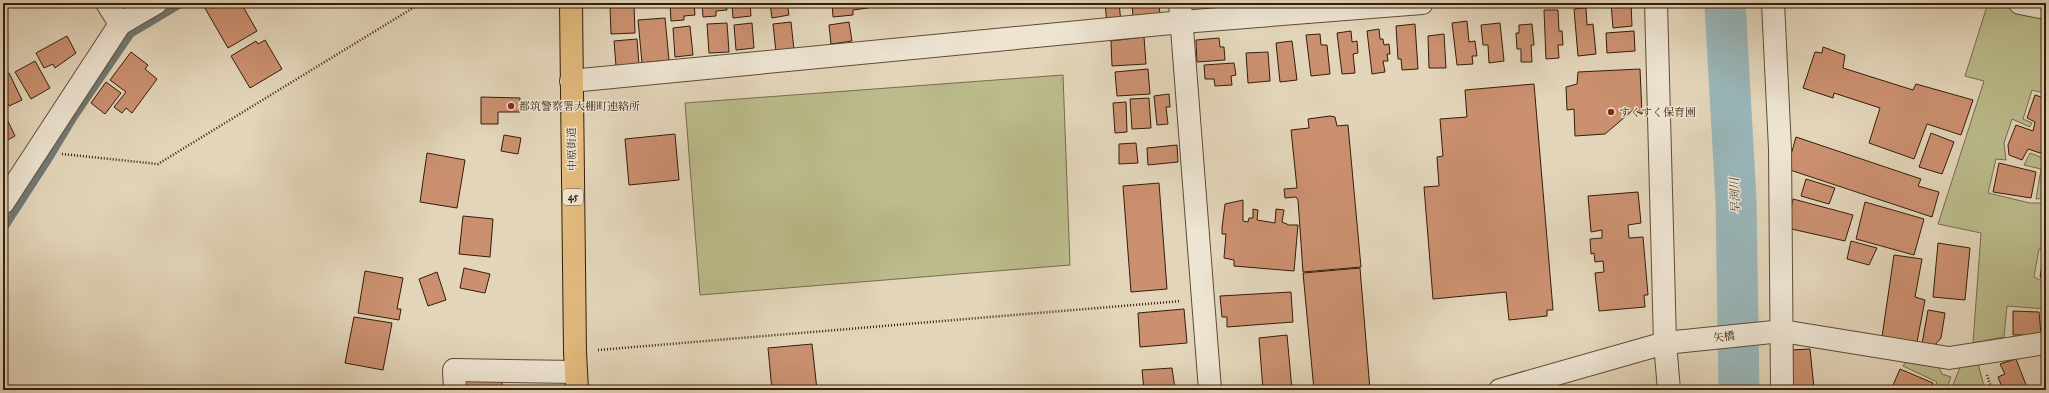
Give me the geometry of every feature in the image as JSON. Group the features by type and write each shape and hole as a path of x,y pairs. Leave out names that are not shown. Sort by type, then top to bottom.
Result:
{"main road":[{"name":"中原街道","path":"571,3 576,371"}],"street":[{"path":"107,3 120,24"},
{"path":"3,203 120,24 156,3"},
{"path":"572,81 1181,13 1422,3"},
{"path":"1656,3 1665,343 1669,390"},
{"path":"1773,3 1780,149 1782,390"},
{"path":"2020,3 2046,8"},
{"path":"1181,13 1210,390"},
{"name":"矢橋","path":"1500,390 1665,343 1782,331 1949,358 2046,344"},
{"path":"455,390 454,370 576,371"}],"path":[{"path":"69,155 158,164 421,3"},
{"path":"576,371 1204,299"}],"green space":[{"path":"1988,3 2046,3 2046,79 2043,93 2032,90 2023,119 2032,123 2030,127 2012,119 2004,143 2006,160 1996,159 1988,193 2030,203 2046,203 2046,250 2039,249 2034,277 2046,283 2046,309 2007,306 2004,337 1973,343 1981,233 1938,224 1984,81 1965,76"},
{"path":"1063,75 1070,265 700,295 685,103"},
{"path":"2030,153 2046,159 2046,198 2036,199 2041,169 2024,165"},
{"path":"1907,360 1938,366 1942,374 1951,377 1946,390 1933,390 1937,382 1903,366"},
{"path":"1977,360 1985,390 1951,390 1962,362"}],"building":[{"path":"202,3 241,3 257,31 228,48"},
{"path":"670,3 694,3 695,15 684,16 684,20 671,21"},
{"path":"702,3 726,3 727,10 716,11 716,16 703,17"},
{"path":"732,3 750,3 751,16 733,18"},
{"path":"770,3 787,3 789,15 772,18"},
{"path":"832,3 868,3 868,8 853,10 853,15 833,17"},
{"path":"1105,3 1119,3 1121,22 1107,24"},
{"path":"1132,3 1159,3 1160,16 1133,17"},
{"path":"1611,3 1631,3 1632,26 1613,28"},
{"path":"634,5 635,33 611,34 610,6"},
{"path":"1586,8 1587,25 1593,24 1596,54 1578,56 1574,9"},
{"path":"1544,10 1558,10 1559,31 1562,31 1563,45 1558,45 1559,58 1546,59"},
{"path":"665,18 669,60 642,63 638,20"},
{"path":"1467,21 1469,42 1475,41 1477,56 1472,56 1473,64 1457,65 1452,23"},
{"path":"791,22 794,50 776,52 773,24"},
{"path":"849,22 852,41 831,44 829,25"},
{"path":"727,23 729,52 709,53 707,24"},
{"path":"752,23 754,48 736,50 734,25"},
{"path":"1500,23 1504,61 1489,63 1488,45 1483,45 1481,25"},
{"path":"1415,24 1418,69 1402,70 1401,59 1398,59 1396,26"},
{"path":"1532,24 1534,45 1531,45 1532,62 1521,62 1521,49 1517,49 1516,33 1519,33 1519,25"},
{"path":"690,26 693,55 675,57 673,28"},
{"path":"1379,29 1380,39 1383,39 1384,45 1389,44 1390,54 1387,54 1388,61 1383,61 1385,72 1372,74 1367,31"},
{"path":"1351,31 1352,42 1357,41 1358,53 1353,54 1355,73 1342,74 1337,33"},
{"path":"1634,31 1635,51 1607,53 1606,33"},
{"path":"1320,34 1321,45 1327,45 1330,74 1311,76 1306,35"},
{"path":"1444,34 1446,68 1429,68 1428,36"},
{"path":"67,36 76,53 55,68 53,64 44,68 36,53"},
{"path":"1144,37 1146,64 1112,66 1111,41"},
{"path":"1219,38 1220,47 1224,47 1225,60 1197,62 1196,40"},
{"path":"637,39 639,65 616,66 614,41"},
{"path":"265,40 282,69 250,88 231,56 256,41 258,44"},
{"path":"1292,41 1297,80 1280,82 1276,43"},
{"path":"1823,47 1845,55 1843,68 1913,90 1916,84 1973,100 1961,135 1927,124 1914,159 1869,143 1880,108 1834,93 1833,98 1803,88 1815,52 1822,53"},
{"path":"131,52 148,65 145,69 157,79 132,113 126,108 122,113 114,107 126,92 110,80"},
{"path":"1268,52 1270,81 1248,83 1246,53"},
{"path":"35,61 50,88 31,99 15,72"},
{"path":"1234,63 1236,75 1231,76 1232,85 1215,86 1214,79 1205,79 1204,65"},
{"path":"1148,69 1150,94 1117,96 1115,72"},
{"path":"1640,69 1642,114 1633,110 1605,134 1575,136 1574,109 1567,110 1566,87 1577,84 1578,72"},
{"path":"9,73 22,100 9,106 7,102 3,105 3,76"},
{"path":"106,82 121,93 105,114 91,103"},
{"path":"1534,84 1553,310 1547,310 1547,316 1509,320 1506,292 1433,299 1424,187 1439,186 1437,157 1443,156 1440,119 1467,117 1465,90"},
{"path":"2046,91 2046,155 2028,149 2022,160 2009,155 2008,145 2016,125 2033,131 2035,122 2027,118 2035,95 2044,98"},
{"path":"1169,94 1170,107 1166,107 1168,124 1157,125 1154,96"},
{"path":"481,97 520,98 520,112 498,112 498,124 481,124"},
{"path":"1149,98 1151,128 1132,129 1130,99"},
{"path":"1126,102 1127,132 1115,133 1113,103"},
{"path":"1330,116 1335,117 1337,126 1348,125 1361,267 1303,272 1298,200 1296,197 1285,198 1284,189 1297,188 1291,130 1309,128 1308,119"},
{"path":"6,117 15,136 4,142 3,118"},
{"path":"1931,133 1954,142 1942,174 1919,167"},
{"path":"675,134 679,180 629,185 625,139"},
{"path":"504,135 521,138 518,154 501,151"},
{"path":"1796,137 1921,179 1918,186 1939,192 1932,217 1787,169"},
{"path":"1136,143 1138,163 1119,164 1119,144"},
{"path":"1177,145 1178,162 1148,165 1147,148"},
{"path":"3,147 7,154 3,157"},
{"path":"427,153 465,160 457,208 420,202"},
{"path":"1999,163 2036,172 2031,198 1993,192"},
{"path":"1806,179 1835,188 1829,204 1801,196"},
{"path":"1159,183 1167,289 1131,292 1123,186"},
{"path":"1638,192 1641,223 1628,225 1629,238 1643,237 1648,295 1644,295 1645,307 1599,311 1595,273 1604,272 1603,261 1595,262 1594,253 1591,254 1590,239 1602,238 1602,230 1591,232 1588,196"},
{"path":"1793,199 1853,215 1845,241 1787,228"},
{"path":"1243,200 1243,221 1248,222 1249,218 1253,218 1253,209 1258,210 1257,220 1275,223 1276,209 1284,210 1282,222 1289,225 1298,225 1294,271 1234,266 1234,260 1224,258 1226,234 1222,234 1222,228 1225,204"},
{"path":"1865,202 1924,219 1914,255 1856,239"},
{"path":"463,216 493,219 490,257 459,254"},
{"path":"1851,241 1877,248 1869,265 1847,259"},
{"path":"1938,243 1970,248 1965,300 1933,297"},
{"path":"2044,254 2046,255 2046,279 2040,277"},
{"path":"1894,255 1922,259 1915,297 1925,300 1917,342 1882,337"},
{"path":"464,268 490,274 485,293 460,288"},
{"path":"1360,268 1370,390 1314,390 1303,273"},
{"path":"365,271 403,278 397,309 401,309 399,320 358,313"},
{"path":"437,272 446,300 428,306 419,279"},
{"path":"1291,292 1293,322 1227,327 1227,317 1222,317 1220,296"},
{"path":"1184,309 1187,343 1140,347 1138,313"},
{"path":"1928,310 1945,313 1941,338 1933,347 1922,344"},
{"path":"2013,311 2039,312 2041,335 2013,335"},
{"path":"354,317 392,323 383,370 345,363"},
{"path":"1287,335 1292,390 1263,390 1259,338"},
{"path":"812,344 817,390 772,390 768,348"},
{"path":"1810,349 1814,388 1791,390 1790,350"},
{"path":"2016,359 2028,390 2003,390 1998,377 2005,374 2000,364"},
{"path":"1172,368 1175,389 1144,390 1142,370"},
{"path":"1900,369 1933,383 1930,390 1891,390"},
{"path":"458,378 502,378 502,390 457,390"},
{"path":"347,386 366,390 346,390"}],"waterway":[{"path":"3,230 75,116 131,34 183,3"},
{"name":"早渕川","path":"1725,3 1736,200 1739,390"}],"place":[{"name":"都筑警察署大棚町連絡所","path":"511,106"},
{"name":"すくすく保育園","path":"1611,112"}]}
